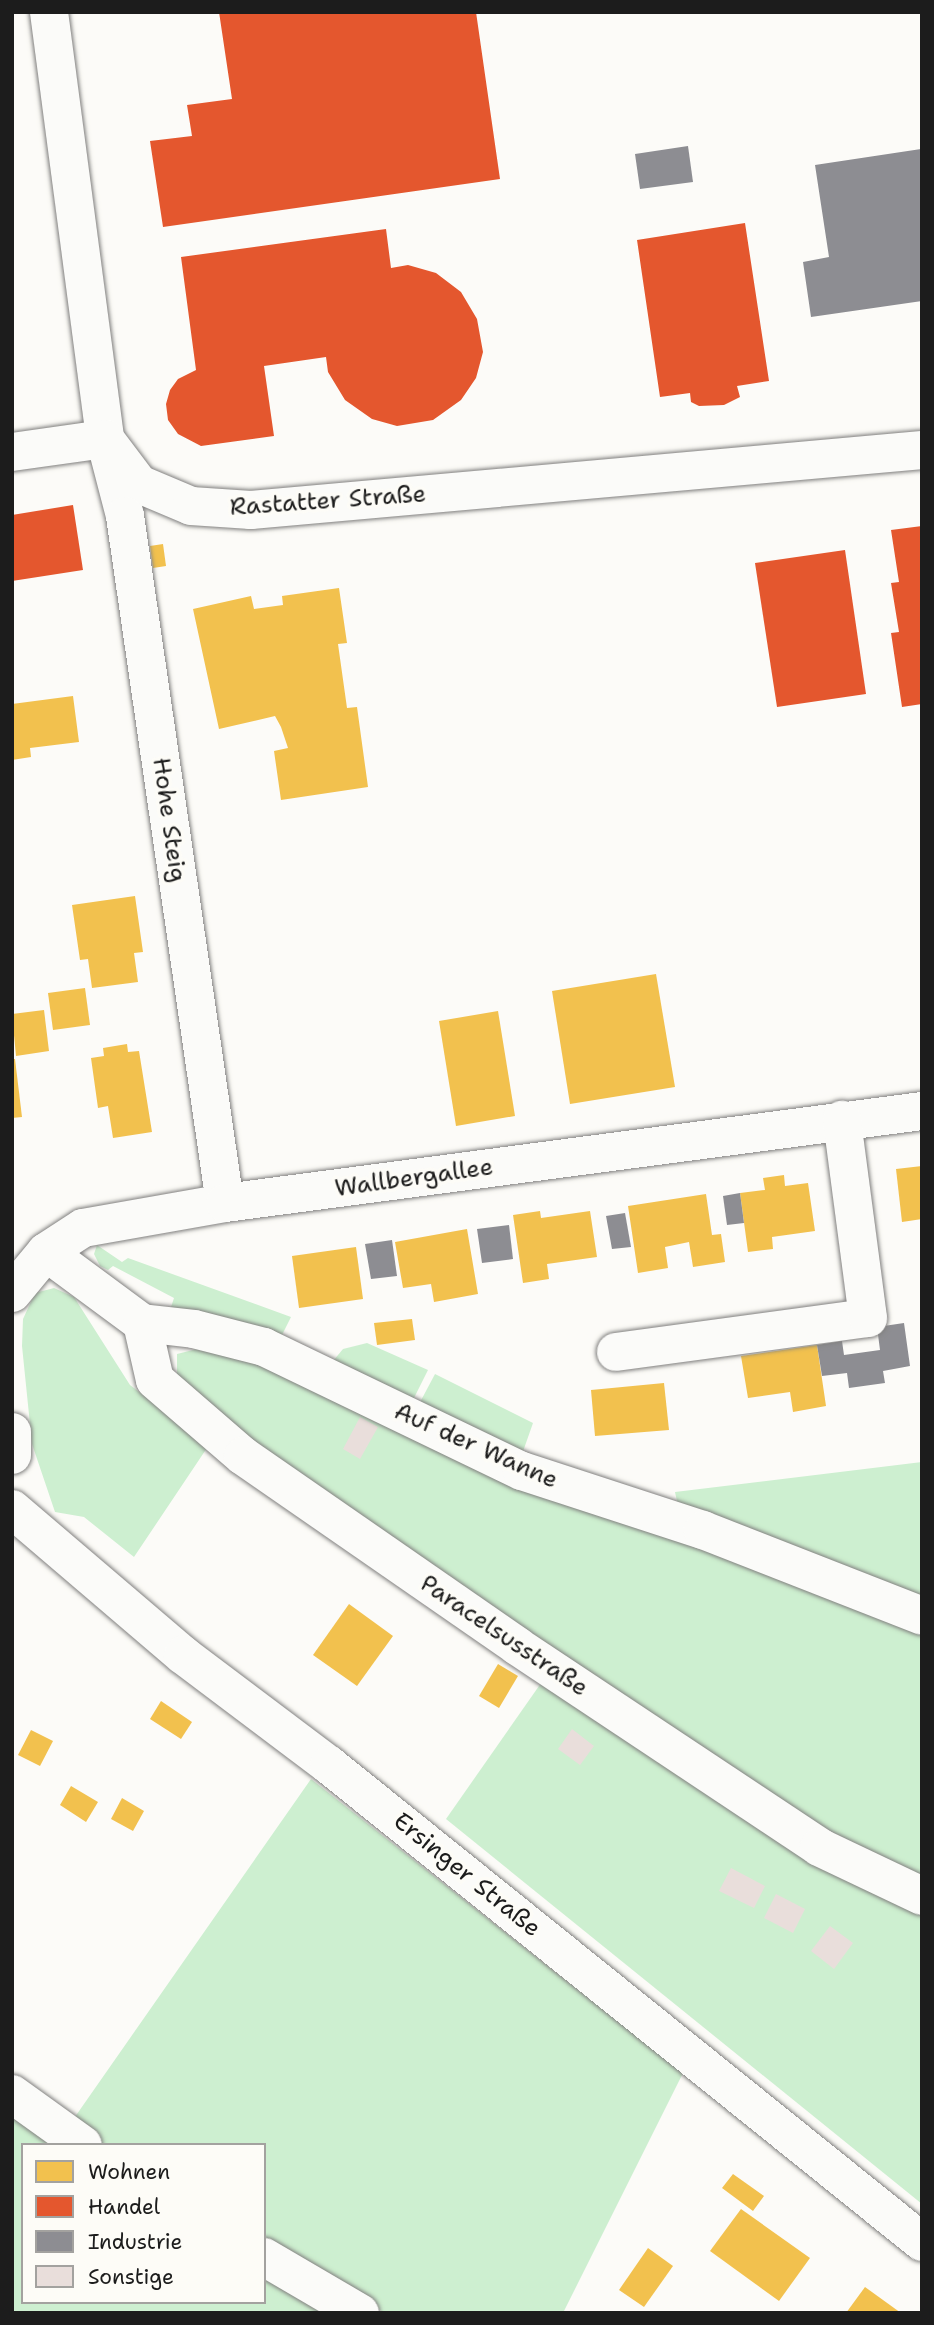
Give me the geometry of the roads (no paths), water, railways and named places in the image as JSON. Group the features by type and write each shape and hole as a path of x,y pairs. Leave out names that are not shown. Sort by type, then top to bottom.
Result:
{"street":[{"name":"Rastatter Straße","path":"49,12 105,439 139,484 191,506 251,510 922,450"},
{"path":"12,452 105,439"},
{"name":"Hohe Steig","path":"105,439 125,516 226,1203"},
{"name":"Wallbergallee","path":"12,1293 46,1252 83,1228 226,1203 922,1111"},
{"path":"616,1352 868,1318 842,1120"},
{"name":"Auf der Wanne","path":"46,1252 142,1322 194,1329 264,1347 522,1471 703,1530 922,1616"},
{"name":"Paracelsusstraße","path":"142,1322 155,1380 243,1456 517,1646 819,1847 922,1896"},
{"path":"12,1432 12,1455"},
{"name":"Ersinger Straße","path":"12,1509 183,1655 330,1765 922,2242"},
{"path":"12,2094 80,2143"},
{"path":"266,2258 360,2313"}]}
